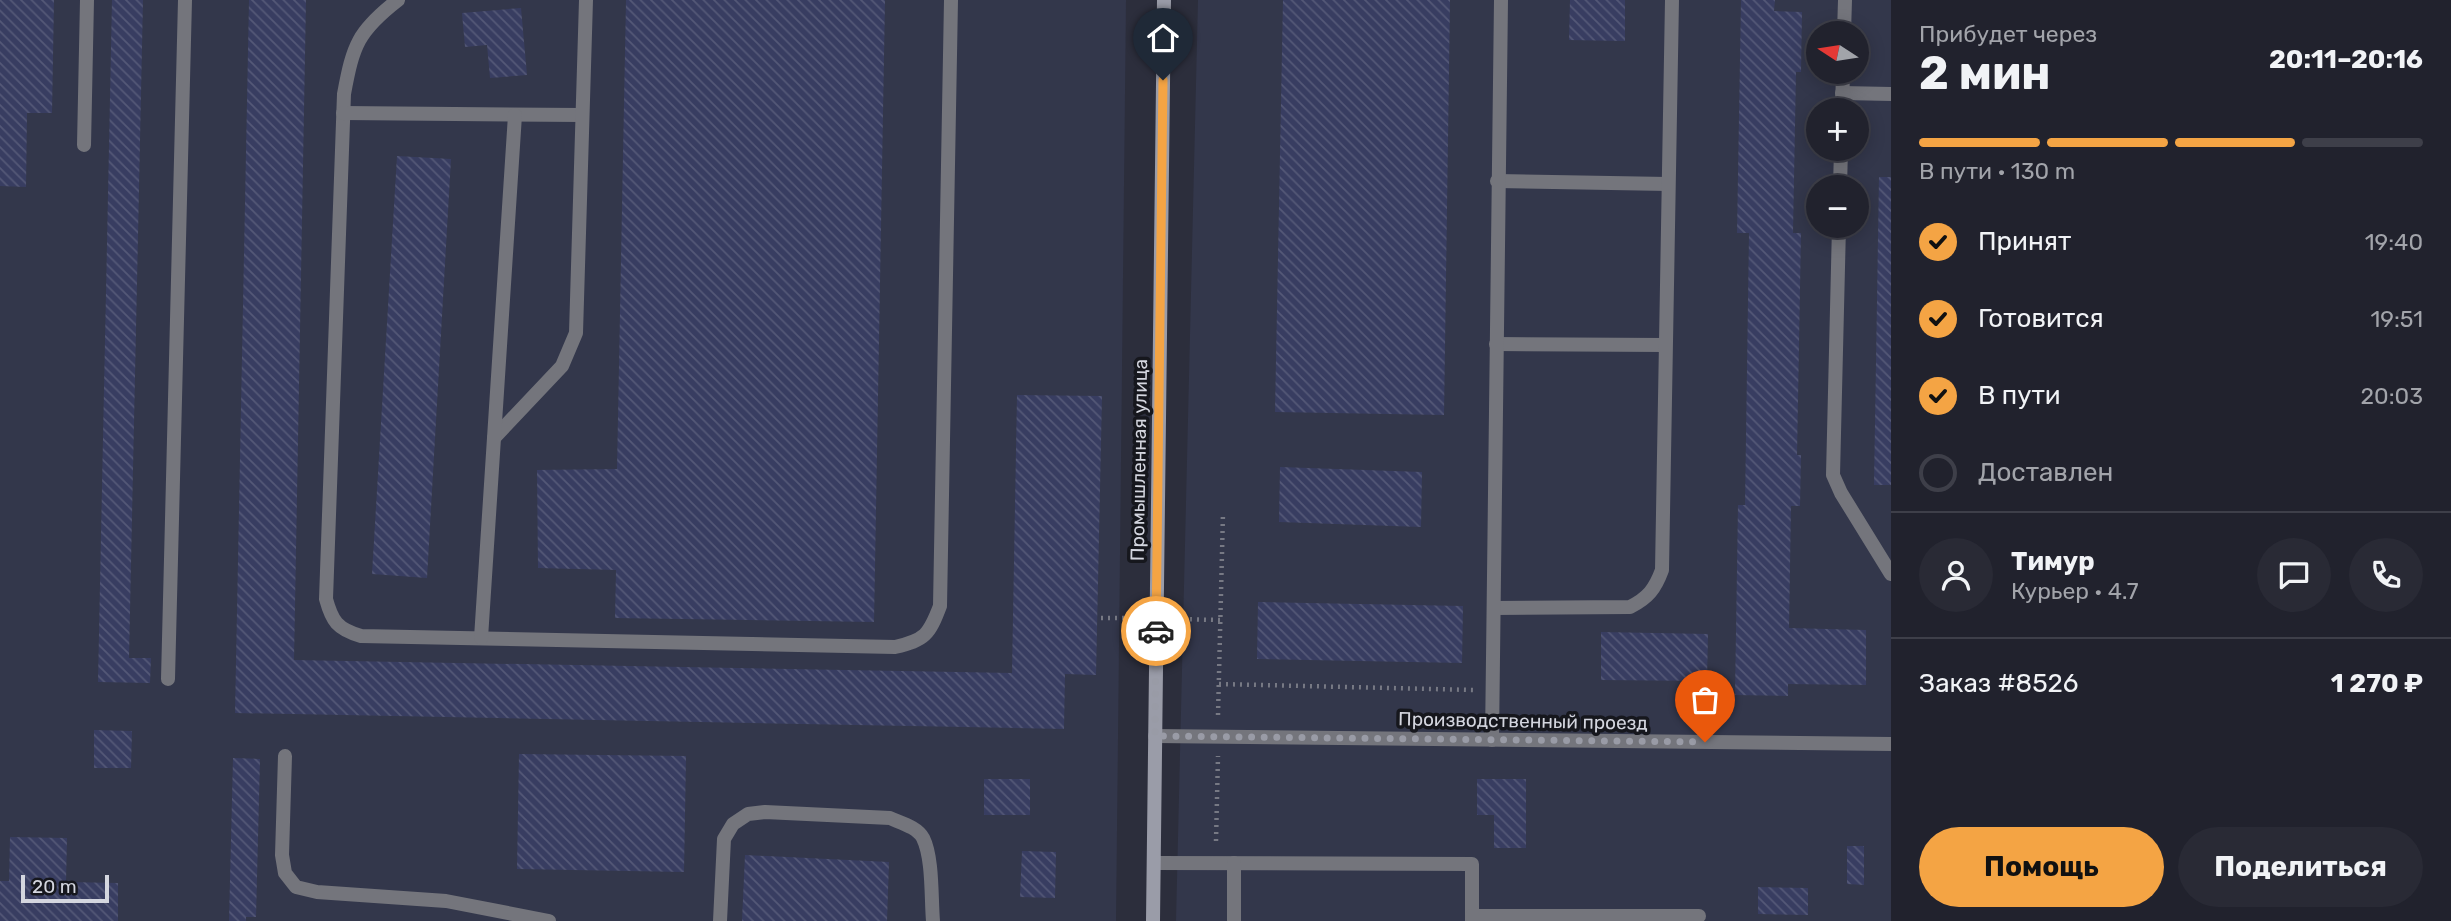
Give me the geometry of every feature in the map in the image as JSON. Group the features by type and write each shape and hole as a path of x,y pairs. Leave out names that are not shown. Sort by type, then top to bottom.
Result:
{"main road":[{"name":"Промышленная улица","path":"1153,921 1164,0"}],"street":[{"path":"84,145 87,0"},
{"path":"168,679 185,0"},
{"path":"398,0 378,16 359,37 350,61 344,94 326,599 332,619 346,632 361,636 895,647 917,642 933,626 940,606 951,0"},
{"path":"494,438 562,366 576,333 586,0"},
{"path":"1492,740 1501,0"},
{"path":"1493,608 1630,607 1645,599 1656,588 1662,570 1672,0"},
{"path":"1844,21 1845,0"},
{"path":"1842,84 1842,98"},
{"path":"1842,93 1891,94"},
{"path":"343,113 582,115"},
{"path":"481,638 515,115"},
{"path":"1497,181 1668,184"},
{"path":"1839,238 1833,475 1841,493 1891,574"},
{"path":"1496,344 1665,345"},
{"name":"Производственный проезд","path":"1155,736 1891,744"},
{"path":"285,756 282,855 285,873 296,887 317,892 446,901 549,921"},
{"path":"720,921 724,839 733,824 748,814 765,813 890,818 909,826 922,836 928,857 933,921"},
{"path":"1154,863 1472,864 1472,919 1699,916"},
{"path":"1234,863 1234,921"}],"path":[{"path":"1215,863 1223,513"},
{"path":"1219,684 1492,691"}],"shaded area":[{"path":"0,0 1126,0 1116,921 0,921"},
{"path":"1198,0 1891,0 1891,921 1176,921"}],"building":[{"path":"0,0 54,0 52,113 27,113 26,187 0,186"},
{"path":"112,0 143,0 129,658 151,658 150,683 98,682"},
{"path":"249,0 306,0 294,660 1012,673 1017,395 1102,396 1096,675 1065,674 1064,729 235,713"},
{"path":"626,0 885,0 874,622 615,618 616,570 538,568 537,470 617,469"},
{"path":"1283,0 1450,0 1444,415 1275,412"},
{"path":"1570,0 1625,0 1625,41 1569,40"},
{"path":"1741,0 1775,0 1774,11 1802,12 1801,72 1796,72 1793,233 1801,233 1797,455 1801,455 1800,506 1791,506 1789,628 1866,630 1866,685 1788,684 1788,696 1735,695 1738,505 1745,505 1749,233 1737,233"},
{"path":"521,8 527,75 490,78 487,45 465,47 462,13"},
{"path":"397,156 451,159 427,578 372,574"},
{"path":"1879,177 1891,177 1891,485 1874,485"},
{"path":"1280,467 1422,472 1421,527 1279,522"},
{"path":"1258,602 1463,606 1462,663 1257,659"},
{"path":"1601,632 1708,634 1707,681 1601,680"},
{"path":"94,730 132,731 131,768 94,768"},
{"path":"519,754 686,756 684,872 517,869"},
{"path":"233,758 260,759 256,917 246,917 246,921 229,921"},
{"path":"984,779 1030,779 1030,815 984,815"},
{"path":"1477,779 1526,779 1526,848 1494,848 1494,815 1477,815"},
{"path":"10,837 67,838 66,882 118,883 118,921 0,921 0,881 9,881"},
{"path":"1847,846 1864,846 1864,885 1847,884"},
{"path":"1022,851 1056,852 1055,898 1020,897"},
{"path":"745,855 889,862 887,921 742,921"},
{"path":"1758,887 1808,888 1808,915 1758,914"}],"way so far":[{"path":"1156,631 1155,736 1705,742"}],"route":[{"path":"1156,631 1163,80"}]}
